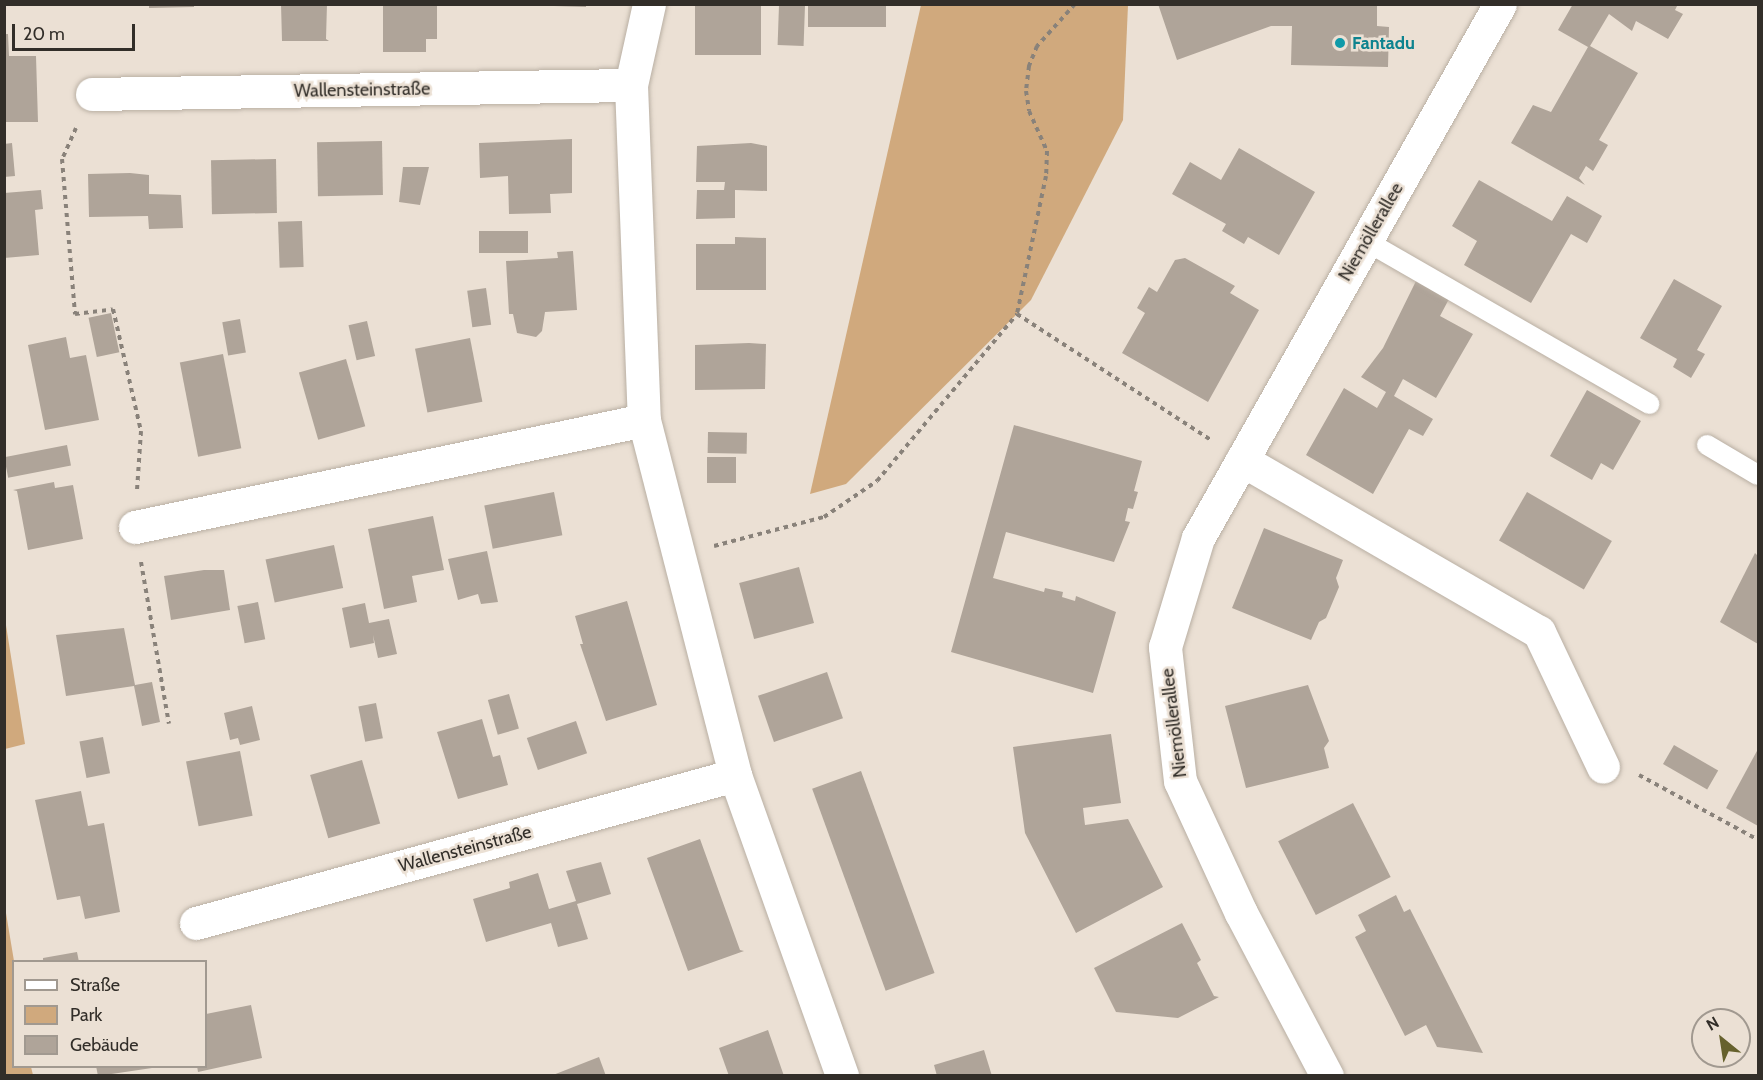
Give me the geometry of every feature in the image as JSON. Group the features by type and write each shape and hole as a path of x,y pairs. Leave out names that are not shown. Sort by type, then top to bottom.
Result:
{"street":[{"path":"649,4 631,85 644,420 676,555 735,775 842,1076"},
{"name":"Niemöllerallee","path":"1327,1076 1241,913 1180,781 1165,647 1198,538 1500,4"},
{"name":"Wallensteinstraße","path":"92,94 631,85"},
{"path":"135,527 644,420"},
{"path":"1242,460 1539,632 1603,767"},
{"name":"Wallensteinstraße","path":"196,923 735,775"}],"lane":[{"path":"1366,241 1650,404"},
{"path":"1707,445 1758,475"}],"path":[{"path":"676,555 824,517 878,481 1017,314 1046,176 1047,151 1029,111 1026,91 1029,66 1037,46 1076,4"},
{"path":"92,94 62,159 75,314 113,309 141,431 135,527 170,724"},
{"path":"1017,314 1242,460"},
{"path":"1603,767 1645,776 1758,840"}],"green space":[{"path":"921,5 1128,5 1123,120 1031,300 846,484 810,494"},
{"path":"5,619 25,744 4,749"},
{"path":"4,901 14,960 12,960 12,1068 31,1068 33,1075 5,1075"}],"building":[{"path":"281,4 327,4 326,39 329,41 282,41"},
{"path":"383,4 437,4 437,39 426,39 426,52 383,52"},
{"path":"554,4 586,4 586,7 554,6"},
{"path":"695,4 761,4 761,55 695,55"},
{"path":"808,4 886,4 886,27 808,27"},
{"name":"Fantadu","path":"1158,4 1377,4 1377,26 1389,27 1388,67 1291,65 1292,26 1271,26 1177,60"},
{"path":"1573,4 1678,4 1675,10 1683,14 1668,39 1636,21 1632,31 1609,14 1590,46 1638,73 1599,140 1608,145 1593,171 1586,166 1579,178 1585,185 1511,143 1533,105 1551,112 1588,47 1558,30"},
{"path":"149,5 194,5 194,7 149,8"},
{"path":"779,5 805,6 804,46 778,45"},
{"path":"4,34 8,34 9,56 36,56 38,122 4,122"},
{"path":"572,139 572,193 550,194 551,213 509,214 508,176 480,178 479,143"},
{"path":"382,141 383,195 318,196 317,142"},
{"path":"12,143 15,176 4,177 4,144"},
{"path":"751,143 767,146 767,191 735,190 735,218 696,219 697,190 724,190 725,182 696,182 697,146"},
{"path":"1239,148 1315,192 1279,255 1248,237 1244,244 1222,231 1226,224 1172,194 1190,162 1221,180"},
{"path":"276,159 277,213 212,214 211,160"},
{"path":"403,167 429,167 420,205 399,202"},
{"path":"88,174 149,175 149,194 181,195 183,228 149,229 148,216 89,217"},
{"path":"1479,180 1552,221 1567,196 1602,216 1587,243 1571,234 1531,303 1464,265 1477,241 1452,226"},
{"path":"41,190 43,209 35,210 39,255 4,258 4,193"},
{"path":"302,221 304,267 280,268 278,222"},
{"path":"479,231 528,231 528,253 479,253"},
{"path":"735,237 766,238 766,290 696,290 696,244 735,244"},
{"path":"573,251 577,310 545,312 542,331 536,337 517,333 513,314 509,314 506,261 558,258 557,252"},
{"path":"1185,258 1235,286 1230,293 1259,310 1208,402 1122,353 1145,313 1137,308 1149,287 1157,292 1175,260"},
{"path":"1674,279 1722,306 1697,350 1705,354 1691,378 1673,367 1677,359 1640,338"},
{"path":"1416,281 1449,299 1440,316 1473,334 1436,398 1403,379 1394,396 1433,419 1423,436 1409,429 1373,494 1306,455 1344,388 1377,408 1386,392 1361,377 1383,348"},
{"path":"486,288 491,325 472,327 467,291"},
{"path":"111,313 119,352 97,357 89,318"},
{"path":"240,319 246,352 228,356 222,322"},
{"path":"367,321 375,356 357,360 348,325"},
{"path":"66,337 70,358 86,355 99,420 45,430 28,345"},
{"path":"470,338 482,402 427,412 415,349"},
{"path":"766,344 765,389 695,390 695,345"},
{"path":"223,354 241,448 198,457 180,362"},
{"path":"346,359 365,426 318,440 299,373"},
{"path":"1587,390 1641,421 1613,470 1601,463 1592,480 1550,456"},
{"path":"1014,425 1142,461 1134,491 1138,492 1133,509 1128,508 1125,521 1130,522 1114,562 1006,532 993,578 1044,592 1045,588 1063,592 1062,597 1075,601 1076,596 1116,612 1093,693 951,652"},
{"path":"708,432 747,433 747,454 708,453"},
{"path":"67,445 71,466 8,478 4,457"},
{"path":"707,457 736,457 736,483 707,483"},
{"path":"54,482 55,488 73,485 83,539 28,550 17,491 13,490"},
{"path":"554,492 562,535 493,549 484,506"},
{"path":"1527,492 1612,541 1584,589 1499,540"},
{"path":"433,516 444,570 412,576 417,602 384,609 368,529"},
{"path":"1264,528 1343,560 1336,578 1339,587 1326,618 1319,622 1311,640 1232,608"},
{"path":"334,545 343,588 275,603 266,560"},
{"path":"487,551 498,602 481,604 478,594 458,600 448,559"},
{"path":"1755,553 1758,556 1758,644 1720,622"},
{"path":"799,567 814,623 754,639 739,583"},
{"path":"204,570 224,570 230,610 171,620 164,576"},
{"path":"627,601 657,705 606,721 580,644 583,644 575,616"},
{"path":"258,602 265,639 245,643 237,606"},
{"path":"365,603 369,623 389,619 397,654 378,658 373,635 374,643 350,648 342,608"},
{"path":"124,628 135,685 152,682 160,722 142,726 134,686 66,696 56,635"},
{"path":"827,672 843,718 774,742 758,696"},
{"path":"1308,685 1329,741 1324,748 1329,768 1246,788 1225,706"},
{"path":"509,694 519,729 498,735 488,700"},
{"path":"376,703 383,738 365,742 358,706"},
{"path":"252,706 260,740 240,745 238,738 230,740 224,713"},
{"path":"482,719 493,757 500,755 508,785 458,799 437,732"},
{"path":"576,721 587,753 538,770 527,738"},
{"path":"1111,734 1121,803 1083,808 1085,825 1128,819 1163,887 1076,933 1025,833 1013,747"},
{"path":"103,737 110,773 87,778 79,742"},
{"path":"1674,745 1718,770 1707,790 1663,764"},
{"path":"1758,749 1758,826 1726,808"},
{"path":"240,751 253,816 199,826 186,761"},
{"path":"362,760 380,823 328,838 310,775"},
{"path":"861,771 935,973 886,991 812,789"},
{"path":"81,791 88,826 104,823 120,912 85,919 80,896 57,900 35,800"},
{"path":"1353,803 1391,877 1316,915 1278,841"},
{"path":"700,839 740,950 744,951 688,971 647,858"},
{"path":"601,862 611,894 577,904 588,939 558,947 551,923 486,942 473,899 510,888 509,882 538,873 549,909 576,901 566,871"},
{"path":"1396,895 1404,912 1410,909 1483,1053 1437,1047 1426,1025 1405,1036 1355,937 1366,931 1358,915"},
{"path":"1182,923 1201,960 1197,963 1214,996 1219,997 1178,1018 1116,1012 1094,968"},
{"path":"77,952 79,960 43,960 43,958"},
{"path":"251,1005 262,1058 198,1072 197,1068 207,1068 207,1014"},
{"path":"768,1030 784,1076 729,1076 719,1048"},
{"path":"984,1050 992,1076 937,1076 934,1065"},
{"path":"599,1057 606,1076 553,1076 553,1075"},
{"path":"96,1068 152,1068 98,1076"}],"place":[{"name":"Fantadu","path":"1340,43"}]}
